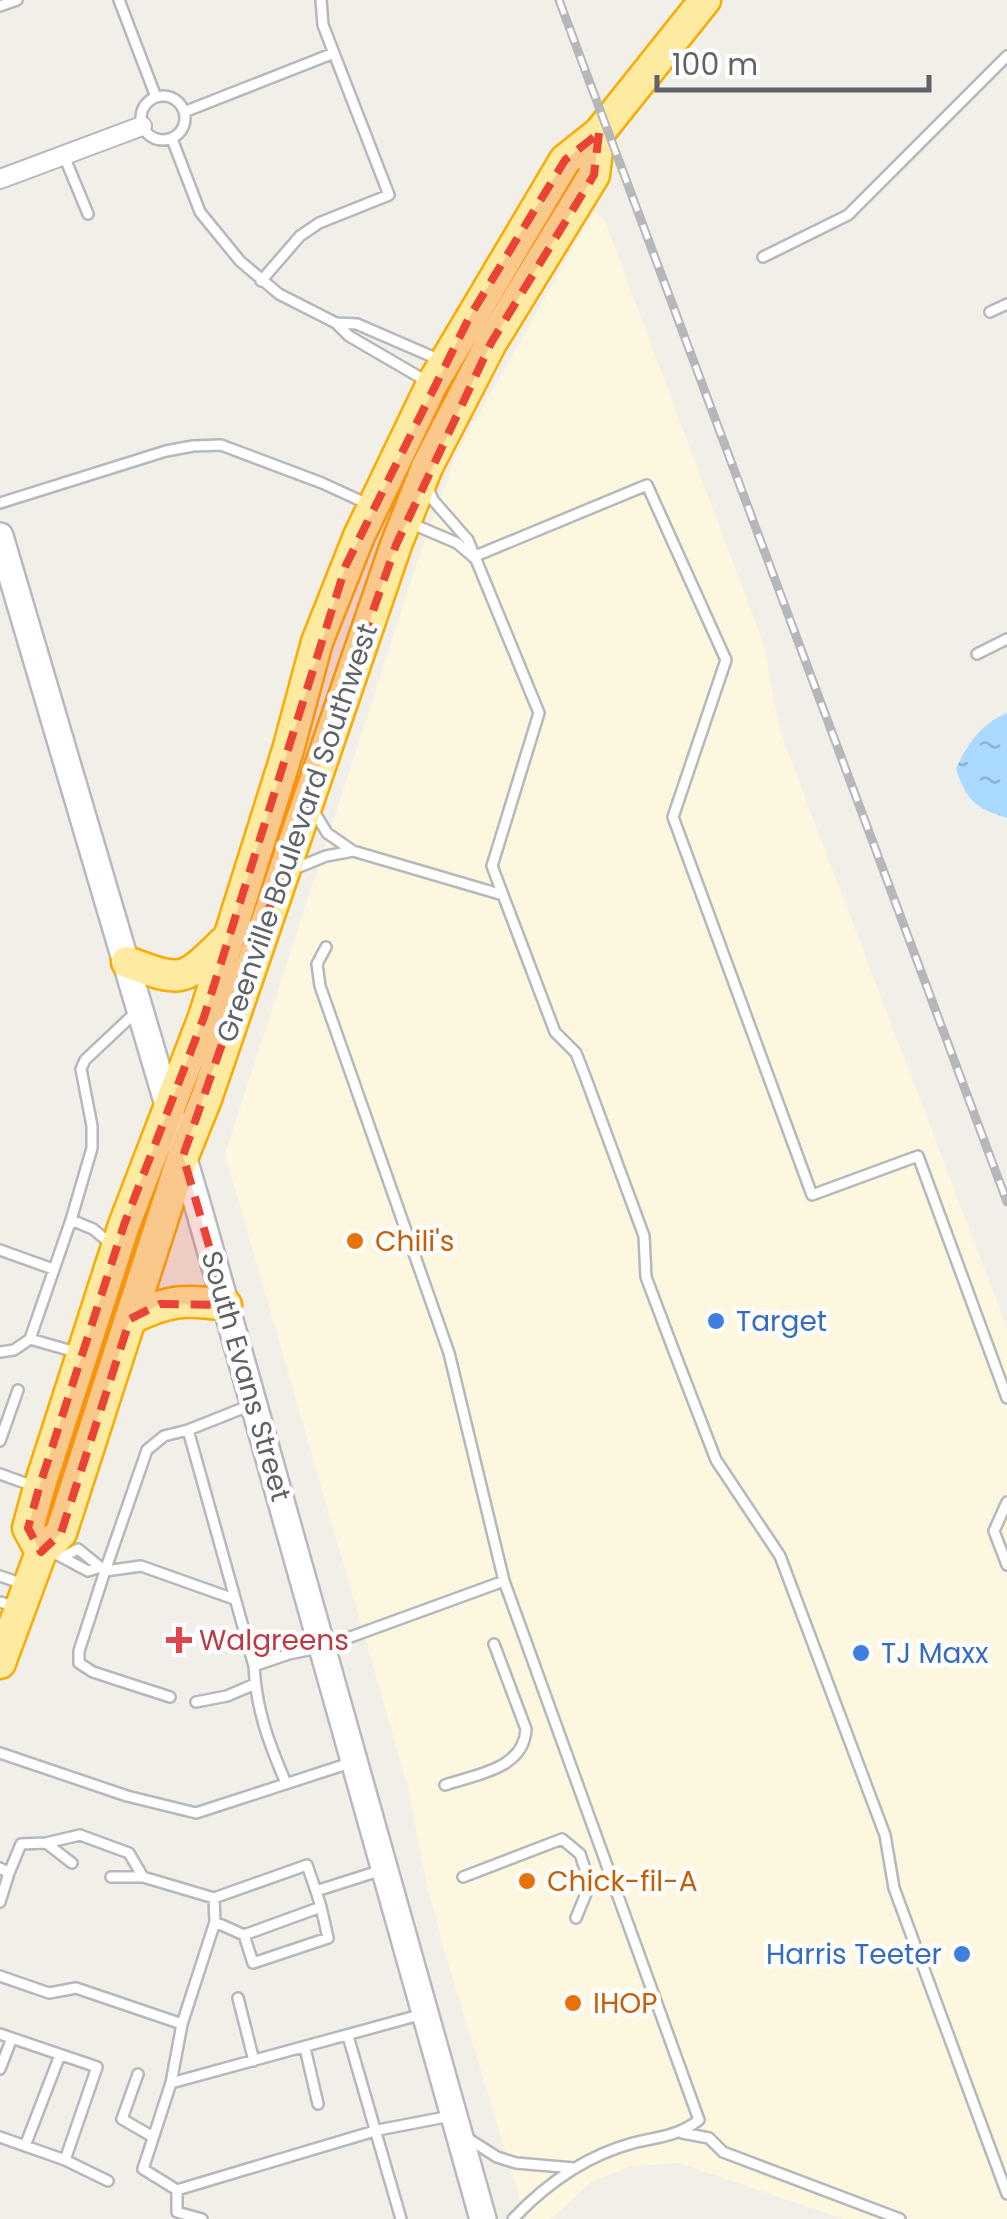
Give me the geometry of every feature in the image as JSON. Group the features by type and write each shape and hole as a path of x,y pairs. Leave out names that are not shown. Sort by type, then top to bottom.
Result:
{"highway":[{"name":"Greenville Boulevard Southwest","path":"52,1554 28,1528 82,1354 111,1234 168,1110 231,935 317,642 372,506 433,383 565,160 599,133 704,0"},
{"name":"Greenville Boulevard Southwest","path":"0,1663 12,1593 52,1554 61,1533 183,1156 206,1099 306,799 423,477 491,343 594,175 599,133"},
{"path":"406,522 397,506 433,383"},
{"path":"366,631 363,580 380,525 372,506"},
{"path":"127,962 169,978 192,973 231,935"},
{"path":"130,1319 160,1304 197,1301 226,1305"}],"main road":[{"name":"South Evans Street","path":"0,536 226,1305 483,2219"}],"street":[{"path":"0,179 142,126"}],"lane":[{"path":"0,6 17,0"},
{"path":"119,0 156,97"},
{"path":"261,280 300,236 319,223 389,195 323,25 321,0"},
{"path":"184,112 334,53"},
{"path":"764,257 848,215 1007,56"},
{"path":"156,97 171,98 184,112 182,129 172,138 158,140 142,126 144,106 156,97"},
{"path":"172,138 200,212 226,248 279,294 336,323 348,336 433,383"},
{"path":"63,156 88,214"},
{"path":"990,312 1007,304"},
{"path":"336,323 357,324 433,383"},
{"path":"0,504 166,451 221,445 372,506"},
{"path":"423,477 433,500 463,531 539,713 492,866 555,1032 576,1054 585,1076 644,1236 646,1277 716,1460 780,1556 885,1835 894,1888 1007,2194"},
{"path":"473,557 647,484 726,660 673,816 812,1195 918,1156 1007,1398"},
{"path":"406,522 457,543 473,557"},
{"path":"977,654 1007,639"},
{"path":"306,799 327,833 353,852 503,895"},
{"path":"281,874 326,856 353,852"},
{"path":"326,947 317,964 320,986 449,1353 504,1580 693,2096 700,2120 682,2133"},
{"path":"0,1352 14,1350 30,1339 92,1148 92,1126 81,1069 85,1060 140,1008"},
{"path":"71,1220 111,1234"},
{"path":"0,1250 53,1269"},
{"path":"30,1339 82,1354"},
{"path":"0,1441 18,1390"},
{"path":"170,1697 92,1672 79,1663 101,1569 120,1532 148,1450 164,1436 254,1404"},
{"path":"188,1430 254,1666 265,1734 286,1784"},
{"path":"0,1474 38,1488"},
{"path":"1007,1502 994,1531 1007,1565"},
{"path":"52,1554 88,1571 142,1566 234,1600"},
{"path":"254,1666 322,1648 504,1580"},
{"path":"445,1785 512,1761 522,1752 526,1728 494,1644"},
{"path":"196,1702 227,1696 255,1684"},
{"path":"0,1753 127,1796 196,1813 355,1761"},
{"path":"0,1902 5,1870 21,1844 80,1835 129,1853 144,1877"},
{"path":"463,1877 562,1840 580,1854 590,1884 576,1918"},
{"path":"46,1843 72,1864"},
{"path":"112,1877 144,1877 214,1898 307,1865 328,1938 253,1963 244,1934"},
{"path":"316,1891 385,1869"},
{"path":"214,1898 215,1922 182,2024 171,2083 143,2169 176,2190 378,2130 457,2124 496,2156 516,2164 574,2168"},
{"path":"215,1922 244,1934 321,1907"},
{"path":"0,1976 49,1993 76,1988 182,2024"},
{"path":"238,1998 254,2061"},
{"path":"171,2083 426,2014"},
{"path":"0,2034 97,2068 65,2160"},
{"path":"348,2036 401,2219"},
{"path":"0,2069 12,2038"},
{"path":"304,2048 318,2104"},
{"path":"25,2146 60,2055"},
{"path":"138,2074 122,2119 153,2137"},
{"path":"513,2219 552,2182 574,2168 630,2144 682,2133 709,2138 723,2152 900,2219"},
{"path":"0,2137 65,2160 108,2181"},
{"path":"176,2190 177,2212 202,2219"}],"highlighted area":[{"path":"599,133 594,175 491,343 396,545 183,1156 226,1305 160,1304 130,1319 61,1533 41,1552 28,1528 39,1488 124,1225 204,1017 346,565 470,316 565,160"}],"shaded area":[{"path":"594,211 604,219 763,642 780,732 1007,1328 1007,2219 844,2219 679,2163 632,2166 592,2181 551,2219 526,2219 443,1946 408,1787 225,1154 419,557 456,455"}],"water":[{"path":"1007,713 1007,818 974,802 956,769 976,736"}],"railway":[{"path":"559,0 1007,1202"}],"place":[{"name":"Chili's","path":"355,1241"},
{"name":"Target","path":"716,1321"},
{"name":"Walgreens","path":"179,1640"},
{"name":"TJ Maxx","path":"861,1653"},
{"name":"Chick-fil-A","path":"527,1881"},
{"name":"Harris Teeter","path":"962,1954"},
{"name":"IHOP","path":"573,2003"}]}
